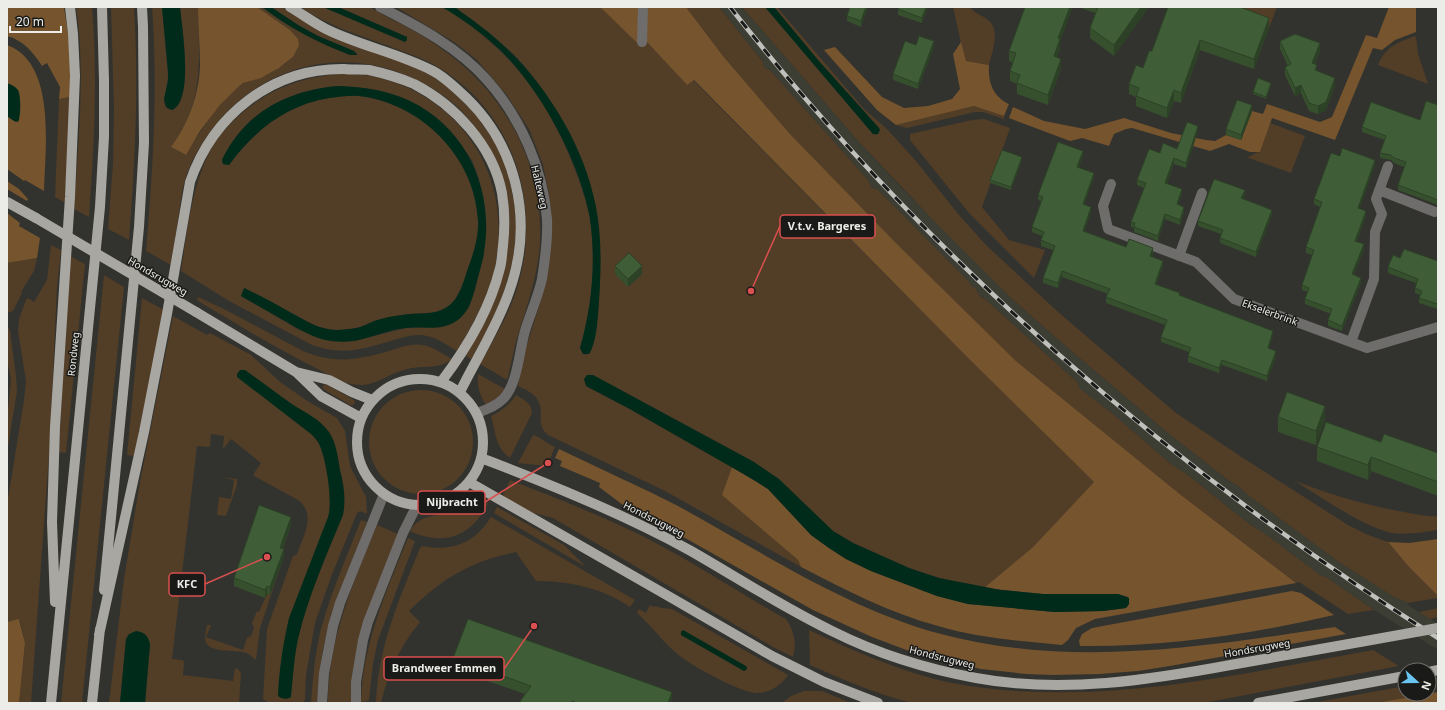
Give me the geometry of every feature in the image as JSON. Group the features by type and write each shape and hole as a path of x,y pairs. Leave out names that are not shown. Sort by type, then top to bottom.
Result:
{"main road":[{"path":"57,641 52,522 55,427 74,117 74,48 70,7"},
{"name":"Rondweg","path":"51,703 100,207 104,137 102,7"},
{"path":"92,703 139,227 144,143 142,7"},
{"path":"290,7 326,29 412,61 434,71 472,103 500,141 509,160 516,183 521,224 516,271 501,313 472,366 460,392"},
{"path":"99,636 145,425 167,314 190,182 195,167 217,130 236,109 252,97 270,87 302,74 330,69 367,70 413,84 434,96 452,110 484,148 495,171 502,192 504,236 500,267 489,301 459,358 442,382"},
{"name":"Hondsrugweg","path":"7,202 296,372 321,396 361,418"},
{"name":"Hondsrugweg","path":"296,372 328,380 372,400"},
{"path":"423,378 442,382 460,392 470,402 477,413 482,428 484,443 481,458 476,471 469,482 454,495 436,503 417,505 400,502 384,494 372,483 362,469 357,452 357,435 361,418 372,400 387,388 404,380 423,378"},
{"name":"Hondsrugweg","path":"481,458 618,513 835,632 879,651 920,666 977,678 1028,684 1090,685 1169,677 1438,628"},
{"path":"469,482 772,656 824,682 878,703"},
{"path":"1258,703 1397,677"}],"street":[{"name":"Halteweg","path":"380,7 434,37 458,54 487,80 514,115 531,151 542,187 547,219 542,280 525,330 513,383 508,393 502,400 492,408 477,413"},
{"path":"642,42 643,7"},
{"path":"1350,342 1374,279 1375,232 1382,214 1376,198 1388,166"},
{"name":"Ekselerbrink","path":"1111,184 1103,206 1108,229 1196,262 1234,299 1367,348 1438,327"},
{"path":"1379,190 1435,212"},
{"path":"1179,256 1202,193"},
{"path":"322,703 324,673 332,626 340,602 384,494"},
{"path":"356,703 356,682 363,640 368,622 403,533 417,505"}],"shaded area":[{"path":"365,6 376,10 407,27 439,47 463,66 485,87 503,111 518,137 529,164 537,193 540,223 539,254 533,286 517,338 507,380 480,364 502,324 516,293 525,251 526,219 522,189 514,159 501,132 484,107 462,85 436,66 389,46 354,34 321,19 300,7 323,7 405,42 407,37 338,7"},
{"path":"7,7 64,7 70,47 70,97 59,99 60,87 47,63 42,66 27,47 18,40 7,36"},
{"path":"76,7 92,7 94,33 95,112 89,217 74,209 81,82 79,31"},
{"path":"111,7 134,7 136,124 129,240 108,229 113,163 114,110"},
{"path":"152,7 162,7 168,77 164,102 168,109 173,110 179,103 183,92 185,77 184,46 180,7 198,7 199,62 195,96 190,113 182,130 171,147 186,155 212,115 229,95 244,83 273,72 293,57 290,30 257,7 268,10 284,22 308,36 350,55 354,51 318,36 271,7 282,7 300,19 419,69 446,86 474,111 497,146 509,175 516,213 516,234 513,261 501,301 485,335 471,359 466,356 495,297 507,250 509,211 504,183 497,165 479,131 461,111 441,93 429,86 383,67 349,62 316,64 285,73 256,88 230,109 208,135 190,166 182,191 171,265 146,251 151,190 155,99"},
{"path":"162,7 180,7 183,30 185,79 183,93 179,104 172,110 166,107 164,99 168,81 168,71"},
{"path":"198,7 257,7 290,30 298,39 299,45 293,57 279,68 261,78 243,83 236,89 220,105 200,131 186,155 171,147 183,129 192,109 197,88 200,66"},
{"path":"262,7 271,7 298,25 318,36 354,51 357,55 350,55 316,40 283,22"},
{"path":"323,7 338,7 407,37 407,40 405,42"},
{"path":"396,7 440,7 451,12 465,22 488,40 518,70 531,86 553,121 571,159 589,213 593,247 593,264 591,298 580,348 585,355 590,353 596,326 600,289 600,256 596,212 585,171 567,131 534,78 516,57 496,38 454,7 600,7 636,42 645,40 687,85 693,80 968,358 1094,482 1033,547 984,588 939,578 909,568 853,543 833,531 754,462 593,375 586,386 732,467 723,495 798,560 801,567 663,490 548,435 542,426 541,408 537,399 531,393 518,386 525,351 545,287 551,210 543,165 530,131 506,94 477,60 454,42"},
{"path":"442,7 456,8 495,38 530,73 559,115 572,137 582,160 596,207 600,242 598,321 594,343 589,354 583,354 580,348 592,284 592,235 585,197 578,174 568,150 543,104 513,64 485,37"},
{"path":"600,7 640,7 639,43 636,42"},
{"path":"646,7 686,7 723,56 790,134 896,243 1016,361 1181,495 1296,583 1095,619 1076,628 1068,640 1062,645 984,636 953,630 920,621 885,608 801,567 798,560 722,495 732,467 768,489 811,535 846,559 871,571 937,596 968,604 1055,612 1103,611 1126,608 1129,604 1128,597 1118,594 1043,594 984,588 1033,547 1094,482 968,358 694,80 687,85 645,40"},
{"path":"686,7 719,7 763,62 766,69 770,70 868,180 872,188 877,189 976,289 980,296 1078,383 1079,388 1113,414 1171,464 1188,475 1249,524 1264,533 1320,575 1326,577 1374,610 1348,614 1299,582 1296,583 1181,495 1016,361 896,243 790,134 723,56"},
{"path":"719,7 742,7 859,142 899,185 1009,296 1168,433 1228,480 1339,562 1394,597 1407,602 1408,605 1438,624 1438,650 1374,610 1326,577 1320,575 1264,533 1249,524 1188,475 1171,464 1113,414 1079,388 1078,383 979,295 977,290 971,286 877,189 872,188 868,180 770,70 766,69 763,62"},
{"path":"742,7 765,7 873,134 877,135 879,128 818,60 774,7 777,7 864,109 887,129 916,161 959,215 986,245 1057,311 1176,413 1348,525 1366,534 1388,542 1409,567 1438,596 1438,598 1407,603 1394,597 1339,562 1228,480 1168,433 1009,296 936,223 859,142"},
{"path":"765,7 774,7 818,60 879,128 880,130 878,134 873,134"},
{"path":"953,7 970,7 992,24 995,35 989,65 965,61"},
{"path":"1237,7 1277,7 1269,28 1234,15"},
{"path":"1389,7 1416,7 1416,32 1395,40 1382,50 1373,48 1335,140 1272,118 1260,152 1250,152 1229,144 1210,151 1132,128 1114,134 1109,146 1082,138 1070,141 1009,118 1013,107 1044,121 1085,129 1124,118 1171,133 1215,141 1226,135 1241,140 1252,111 1263,114 1267,104 1320,122 1332,117 1366,35 1377,38"},
{"path":"1415,36 1418,54 1428,84 1378,65 1388,49 1397,43"},
{"path":"961,42 966,61 989,65 989,77 992,88 1003,101 1009,104 1004,116 974,106 896,125 877,110 824,50 835,47 882,97 904,108 928,106 952,99 960,89 953,54"},
{"path":"7,45 23,55 34,70 41,88 45,109 46,132 44,191 25,180 24,181 7,169 7,116 16,122 13,86 7,83"},
{"path":"345,74 377,77 399,84 426,98 450,116 469,137 483,161 493,187 498,215 498,245 490,285 478,314 457,351 435,338 419,335 344,351 312,345 229,301 181,271 197,183 210,150 216,141 233,121 269,94 294,83 321,76","holes":["339,86 377,90 398,96 419,106 435,117 455,137 472,160 479,179 484,255 469,308 458,320 442,327 406,328 354,341 327,340 299,330 241,296 245,288 316,326 331,330 340,330 358,327 381,319 408,314 437,312 451,304 458,295 471,261 477,238 478,220 475,197 467,175 455,155 441,137 423,122 403,109 382,101 359,96 329,98 313,101 299,106 272,121 249,141 229,165 223,164 222,160 231,143 242,129 255,117 270,107 285,99 320,88"]},
{"path":"7,83 16,88 19,93 20,111 18,122 7,116"},
{"path":"339,86 366,88 393,94 410,101 432,114 451,131 465,151 476,172 483,196 486,220 485,245 475,290 470,303 464,314 459,319 447,326 400,329 354,341 332,341 313,336 241,296 244,288 315,325 331,330 339,330 358,328 381,319 408,314 437,312 451,304 458,295 476,244 478,220 475,197 467,175 455,155 441,137 423,122 403,109 382,101 359,96 329,98 313,101 285,113 272,121 249,141 229,165 223,164 222,160 232,143 243,129 270,106 302,92"},
{"path":"70,97 65,203 55,197 59,99"},
{"path":"974,106 1004,116 1004,119 983,112 975,112 907,128 896,125"},
{"path":"984,119 1010,128 982,207 1009,240 1045,250 1034,278 969,213 910,140 910,134 972,120"},
{"path":"1270,123 1305,136 1291,173 1246,157 1260,152"},
{"path":"7,181 19,189 28,199 27,201 7,189"},
{"path":"7,213 20,223 19,226 40,238 37,258 7,263"},
{"path":"51,245 61,250 57,287 50,440 31,703 19,703 25,643 20,620 7,622 7,505 26,381 18,331 19,319 26,300 28,298 34,302 47,280"},
{"path":"70,256 85,264 66,453 59,452"},
{"path":"37,258 34,271 21,292 22,293 13,311 7,313 7,263"},
{"path":"104,275 124,287 82,703 61,703"},
{"path":"198,297 305,352 317,356 337,359 357,358 405,346 418,345 430,347 452,359 441,365 402,371 369,384 350,384 331,376 272,345 203,304 197,300"},
{"path":"142,298 164,310 134,456 127,455"},
{"path":"173,316 207,335 210,333 251,355 280,382 309,402 337,418 345,431 350,466 366,497 367,514 360,511 357,513 331,577 315,623 306,675 305,700 302,703 269,703 263,699 267,629 293,556 297,554 305,533 308,519 307,512 298,500 254,476 254,473 261,463 231,439 223,448 224,436 211,434 210,446 197,446 172,659 183,660 183,675 233,681 235,668 238,669 241,673 239,703 145,703 150,644 126,639 120,703 109,703 124,579 140,482"},
{"path":"7,326 10,330 17,391 7,453 7,418 11,380 7,359"},
{"path":"240,370 245,370 292,404 316,419 325,427 335,445 343,487 343,515 318,577 302,623 298,639 291,697 286,699 278,696 280,667 285,638 289,618 328,517 330,501 328,480 322,450 316,440 311,434 237,377"},
{"path":"478,374 505,389 497,398 486,405 479,390"},
{"path":"587,375 593,375 754,462 779,479 833,531 853,543 909,568 939,578 1001,590 1043,594 1118,594 1129,598 1129,604 1126,608 1103,611 1055,612 968,604 937,596 871,571 846,559 811,535 768,489 628,408 586,386 584,379"},
{"path":"326,384 354,400 355,403 350,405 323,389 322,387"},
{"path":"421,390 441,394 450,399 464,413 469,422 473,442 469,462 464,471 450,485 441,490 421,494 401,490 392,485 378,471 373,462 369,442 373,422 378,413 392,399 401,394"},
{"path":"516,395 529,404 532,413 510,458 505,454 499,445 491,416 499,412 511,402"},
{"path":"533,435 555,447 547,466 518,463"},
{"path":"559,449 678,506 772,560 836,594 869,609 937,633 987,644 1036,650 1086,652 1136,651 1185,647 1335,627 1346,634 1170,666 1138,671 1100,674 1026,674 981,669 917,654 872,637 813,610 687,539 627,508 599,487 600,483 560,466 562,461 555,458"},
{"path":"221,477 237,479 237,485 226,516 217,515 219,497 231,499 234,480"},
{"path":"510,480 564,501 635,532 786,619 794,637 795,646 793,657 773,647 553,518 526,511 502,497"},
{"path":"1295,481 1362,503 1421,515 1438,516 1438,530 1403,534 1392,533 1380,529 1342,511"},
{"path":"470,502 488,503 474,524 466,531 446,538 435,538 423,536 410,531 413,526 425,518 446,512"},
{"path":"497,507 564,545 586,567 494,513"},
{"path":"491,517 635,600 630,607 597,590 561,582 536,581 516,552 471,566 446,580 421,599 409,611 420,622 406,641 396,660 387,681 381,703 376,703 385,643 397,605 420,548 422,546 443,548 462,544 478,533"},
{"path":"361,520 367,522 331,614 322,654 317,702 311,702 313,675 321,629 334,588"},
{"path":"377,525 398,534 353,671 351,702 328,702 332,656 337,633 351,589"},
{"path":"408,538 415,541 378,640 373,663 369,700 361,702 366,659 371,638 384,598"},
{"path":"1438,539 1438,596 1409,567 1388,542 1409,543"},
{"path":"284,556 260,628 256,660 246,653 210,647 205,639 208,625 211,625 206,637 243,650 247,638 251,636 254,628 252,623 257,611 259,612 267,594 270,595 272,590 268,588 280,567"},
{"path":"1292,591 1301,593 1334,615 1272,628 1176,642 1112,646 1080,646 1079,641 1082,634 1092,628"},
{"path":"650,605 654,607 672,609 788,675 778,686 769,691 755,693 737,688 702,670 676,653 637,613 639,609 646,613","holes":["681,634 747,667 744,671"]},
{"path":"1438,608 1438,617 1430,619 1419,612"},
{"path":"19,619 25,643 19,703 7,703 7,622"},
{"path":"683,630 746,666 747,669 744,671 681,635"},
{"path":"809,630 860,653 912,672 947,682 1001,690 1054,692 1108,691 1161,686 1373,650 1397,665 1397,666 1203,703 912,703 860,686 810,665"},
{"path":"136,631 145,634 150,644 145,703 120,703 126,639 129,634"},
{"path":"1397,687 1397,699 1376,703 1312,703"},
{"path":"804,691 822,691 851,703 782,703 791,696"},
{"path":"1437,692 1438,703 1376,703 1397,699 1397,702 1437,702"}],"building":[{"path":"850,7 866,7 861,21 847,16"},
{"path":"899,7 926,7 922,18 898,9"},
{"path":"1025,7 1070,7 1058,38 1060,39 1054,56 1061,59 1048,95 1017,83 1020,75 1010,71 1016,53 1009,51"},
{"path":"1098,7 1141,7 1114,45 1090,28"},
{"path":"1168,7 1240,7 1269,18 1254,59 1200,40 1181,93 1174,90 1167,108 1136,96 1139,88 1129,84 1136,65 1143,68 1149,51 1152,51"},
{"path":"1295,34 1320,43 1312,63 1317,65 1315,70 1335,78 1326,102 1318,106 1309,103 1301,85 1295,88 1285,67 1291,64 1280,41"},
{"path":"919,36 934,41 918,84 893,74 905,41 916,45"},
{"path":"1258,78 1271,83 1266,97 1253,92"},
{"path":"1237,100 1252,105 1241,135 1226,129"},
{"path":"1426,101 1438,105 1438,200 1398,185 1406,162 1394,158 1391,155 1380,153 1386,136 1362,127 1371,102 1420,120"},
{"path":"1187,122 1198,126 1186,163 1174,158 1165,183 1182,189 1177,204 1184,207 1180,220 1165,214 1158,236 1134,227 1135,223 1131,222 1146,183 1137,180 1149,149 1160,153 1163,143 1177,149"},
{"path":"1058,142 1083,151 1077,167 1094,173 1083,204 1091,207 1083,231 1126,247 1129,239 1153,248 1150,256 1163,261 1155,284 1180,293 1179,295 1273,331 1268,348 1276,351 1267,376 1222,360 1219,368 1188,356 1191,348 1161,337 1167,320 1106,297 1110,289 1062,271 1058,283 1043,278 1055,246 1041,240 1044,232 1032,227 1043,197 1038,195"},
{"path":"1342,148 1375,160 1358,208 1366,211 1355,241 1364,244 1352,274 1361,278 1342,326 1328,320 1332,309 1305,299 1309,288 1302,285 1314,250 1306,247 1322,202 1314,199 1331,153 1340,156"},
{"path":"1002,150 1022,157 1011,187 990,180"},
{"path":"1214,179 1245,190 1241,198 1272,210 1256,252 1220,238 1223,230 1198,221"},
{"path":"1404,249 1438,261 1437,304 1419,298 1422,291 1415,288 1418,279 1388,267 1393,255 1400,258"},
{"path":"629,253 642,266 628,279 615,266"},
{"path":"1287,392 1325,406 1316,431 1278,417"},
{"path":"1326,422 1381,442 1384,434 1438,453 1438,482 1371,457 1368,465 1317,447"},
{"path":"259,505 291,517 280,548 284,549 270,587 267,586 265,590 234,578"},
{"path":"468,619 672,692 668,703 577,703 572,701 571,703 519,703 531,686 453,658"}],"railway":[{"path":"730,7 806,99 886,187 969,272 1057,353 1148,430 1242,503 1339,573 1438,638"}],"place":[{"name":"V.t.v. Bargeres","path":"751,291"},
{"name":"Nijbracht","path":"548,463"},
{"name":"KFC","path":"267,557"},
{"name":"Brandweer Emmen","path":"534,626"}]}
